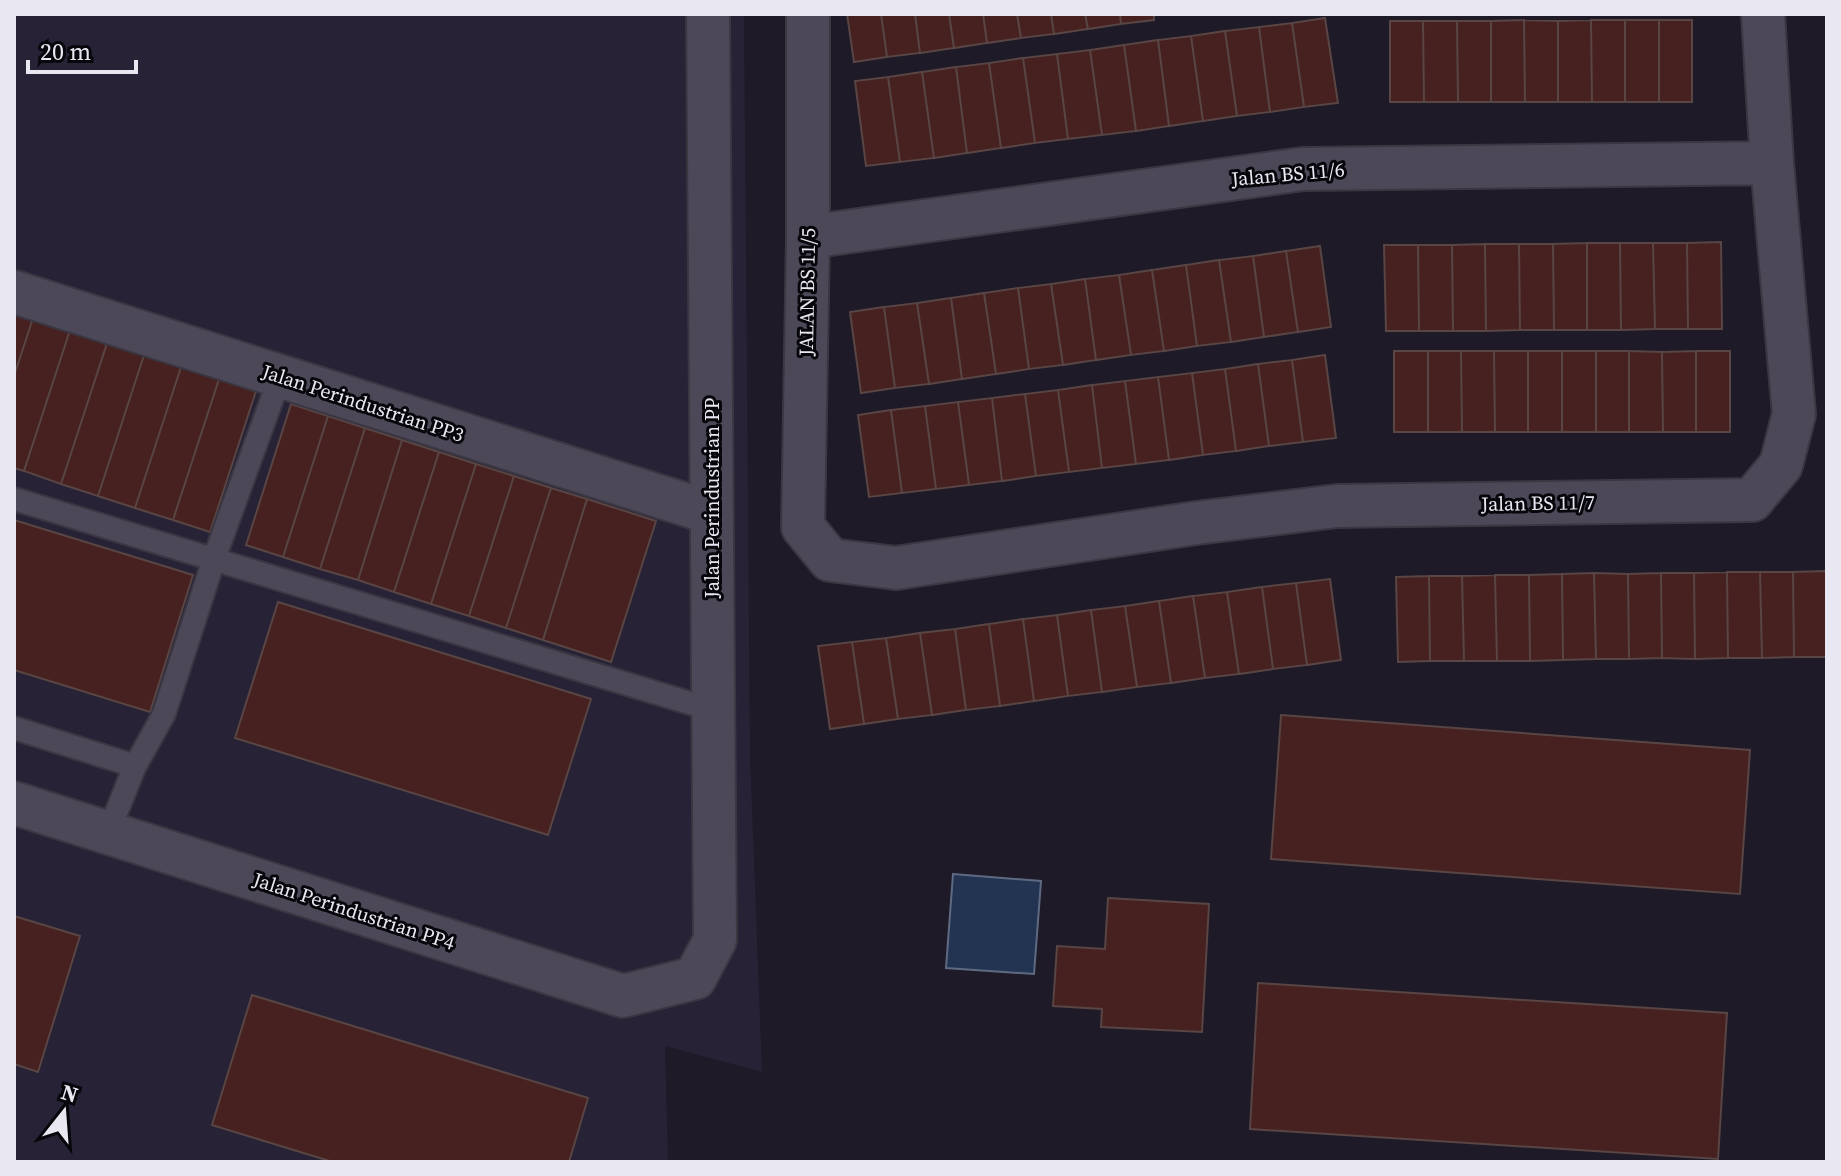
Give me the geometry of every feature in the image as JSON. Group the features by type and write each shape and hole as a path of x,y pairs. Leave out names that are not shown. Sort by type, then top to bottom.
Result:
{"street":[{"name":"Jalan Perindustrian PP","path":"695,978 715,940 708,14"},
{"name":"JALAN BS 11/5","path":"808,14 803,527 830,560"},
{"name":"Jalan BS 11/7","path":"830,560 896,568 1196,523 1337,506 1752,500 1781,465 1794,414 1772,163 1763,14"},
{"name":"Jalan BS 11/6","path":"808,237 1303,169 1772,163"},
{"name":"Jalan Perindustrian PP3","path":"14,292 712,513"},
{"name":"Jalan Perindustrian PP4","path":"14,803 623,996 695,978"}],"lane":[{"path":"108,833 135,766 164,714 214,559 280,377"},
{"path":"14,499 713,710"},
{"path":"14,728 135,766"}],"shaded area":[{"path":"14,14 744,14 750,755 762,1072 665,1046 668,1162 14,1162"}],"water":[{"path":"953,874 1041,881 1034,974 946,968"}],"building":[{"path":"847,14 881,14 887,57 854,62"},
{"path":"881,14 915,14 920,53 887,57"},
{"path":"915,14 949,14 954,48 920,53"},
{"path":"949,14 983,14 987,43 954,48"},
{"path":"983,14 1017,14 1021,38 987,43"},
{"path":"1017,14 1051,14 1054,34 1021,38"},
{"path":"1051,14 1085,14 1088,29 1054,34"},
{"path":"1085,14 1120,14 1121,24 1088,29"},
{"path":"1120,14 1154,14 1154,20 1121,24"},
{"path":"1325,18 1338,103 1304,107 1292,23"},
{"path":"1524,20 1525,102 1491,102 1491,21"},
{"path":"1524,20 1558,21 1558,102 1525,102"},
{"path":"1591,20 1592,102 1558,102 1558,21"},
{"path":"1591,20 1625,20 1625,102 1592,102"},
{"path":"1625,20 1659,20 1659,102 1625,102"},
{"path":"1659,20 1692,20 1692,102 1659,102"},
{"path":"1390,21 1423,21 1424,102 1390,102"},
{"path":"1423,21 1457,21 1458,102 1424,102"},
{"path":"1457,21 1491,21 1491,102 1458,102"},
{"path":"1292,23 1304,107 1270,112 1259,27"},
{"path":"1259,27 1270,112 1237,116 1225,31"},
{"path":"1225,31 1237,116 1203,121 1191,36"},
{"path":"1191,36 1203,121 1169,126 1158,40"},
{"path":"1158,40 1169,126 1136,131 1124,45"},
{"path":"1124,45 1136,131 1102,135 1090,50"},
{"path":"1090,50 1102,135 1068,139 1057,54"},
{"path":"1057,54 1068,139 1035,143 1023,58"},
{"path":"1023,58 1035,143 1001,148 989,63"},
{"path":"989,63 1001,148 967,153 956,67"},
{"path":"956,67 967,153 934,158 922,72"},
{"path":"922,72 934,158 900,162 888,77"},
{"path":"888,77 900,162 866,166 855,81"},
{"path":"1721,242 1722,329 1688,329 1687,243"},
{"path":"1587,243 1587,330 1554,330 1553,244"},
{"path":"1587,243 1620,243 1621,330 1587,330"},
{"path":"1620,243 1653,243 1655,329 1621,330"},
{"path":"1653,243 1687,243 1688,329 1655,329"},
{"path":"1485,244 1486,331 1453,331 1452,245"},
{"path":"1485,244 1519,244 1520,330 1486,331"},
{"path":"1519,244 1553,244 1554,330 1520,330"},
{"path":"1384,245 1418,245 1419,331 1386,331"},
{"path":"1418,245 1452,245 1453,331 1419,331"},
{"path":"1320,246 1331,327 1298,332 1286,251"},
{"path":"1286,251 1298,332 1264,337 1253,256"},
{"path":"1253,256 1264,337 1231,342 1219,260"},
{"path":"1219,260 1231,342 1197,346 1186,265"},
{"path":"1186,265 1197,346 1164,351 1152,270"},
{"path":"1152,270 1164,351 1131,355 1119,275"},
{"path":"1119,275 1131,355 1096,360 1085,279"},
{"path":"1085,279 1096,360 1063,365 1051,284"},
{"path":"1051,284 1063,365 1029,369 1018,288"},
{"path":"1018,288 1029,369 996,374 984,293"},
{"path":"984,293 996,374 962,379 951,298"},
{"path":"951,298 962,379 929,384 917,303"},
{"path":"917,303 929,384 895,388 884,307"},
{"path":"14,306 35,312 14,376"},
{"path":"884,307 895,388 861,393 850,312"},
{"path":"35,312 72,324 24,471 14,468 14,376"},
{"path":"72,324 109,337 61,484 24,471"},
{"path":"109,337 146,349 98,496 61,484"},
{"path":"146,349 183,361 135,508 98,496"},
{"path":"1394,351 1428,351 1428,432 1394,432"},
{"path":"1428,351 1461,351 1462,432 1428,432"},
{"path":"1461,351 1494,351 1495,432 1462,432"},
{"path":"1494,351 1528,351 1528,432 1495,432"},
{"path":"1528,351 1562,351 1562,432 1528,432"},
{"path":"1562,351 1596,351 1596,432 1562,432"},
{"path":"1596,351 1629,351 1629,432 1596,432"},
{"path":"1629,351 1662,352 1663,432 1629,432"},
{"path":"1696,351 1730,351 1730,432 1696,432"},
{"path":"1696,351 1696,432 1663,432 1662,352"},
{"path":"1325,355 1336,438 1303,442 1292,360"},
{"path":"1292,360 1303,442 1269,446 1258,364"},
{"path":"183,361 221,373 173,520 135,508"},
{"path":"1258,364 1269,446 1236,451 1225,369"},
{"path":"1225,369 1236,451 1203,455 1192,373"},
{"path":"221,373 258,385 210,532 173,520"},
{"path":"1192,373 1203,455 1169,460 1158,377"},
{"path":"1158,377 1169,460 1136,464 1125,381"},
{"path":"1125,381 1136,464 1102,468 1092,385"},
{"path":"1092,385 1102,468 1069,472 1058,390"},
{"path":"1058,390 1069,472 1036,476 1025,394"},
{"path":"1025,394 1036,476 1002,481 992,398"},
{"path":"992,398 1002,481 969,485 958,402"},
{"path":"958,402 969,485 936,489 925,406"},
{"path":"291,404 328,416 283,557 246,545"},
{"path":"925,406 936,489 902,493 891,410"},
{"path":"891,410 902,493 869,497 858,415"},
{"path":"328,416 365,428 320,569 283,557"},
{"path":"365,428 402,440 358,580 320,569"},
{"path":"402,440 439,452 394,592 358,580"},
{"path":"439,452 476,464 431,604 394,592"},
{"path":"476,464 514,476 469,616 431,604"},
{"path":"514,476 551,488 506,628 469,616"},
{"path":"551,488 587,499 543,640 506,628"},
{"path":"587,499 656,521 611,662 543,640"},
{"path":"14,520 193,575 150,712 14,670"},
{"path":"1826,571 1827,657 1794,657 1793,572"},
{"path":"1727,572 1728,658 1695,659 1694,573"},
{"path":"1727,572 1760,572 1762,658 1728,658"},
{"path":"1760,572 1793,572 1794,657 1762,658"},
{"path":"1594,573 1596,659 1563,660 1562,574"},
{"path":"1594,573 1628,574 1629,659 1596,659"},
{"path":"1661,573 1662,658 1629,659 1628,574"},
{"path":"1661,573 1694,573 1695,659 1662,658"},
{"path":"1562,574 1563,660 1530,661 1529,575"},
{"path":"1495,575 1497,661 1464,661 1462,576"},
{"path":"1495,575 1529,575 1530,661 1497,661"},
{"path":"1429,576 1430,661 1398,662 1396,577"},
{"path":"1429,576 1462,576 1464,661 1430,661"},
{"path":"1330,579 1341,660 1307,665 1296,583"},
{"path":"1296,583 1307,665 1273,669 1262,587"},
{"path":"1262,587 1273,669 1239,674 1227,592"},
{"path":"1227,592 1239,674 1205,678 1193,596"},
{"path":"1193,596 1205,678 1171,683 1159,601"},
{"path":"1159,601 1171,683 1137,687 1125,606"},
{"path":"278,602 591,699 548,835 235,738"},
{"path":"1125,606 1137,687 1102,692 1091,610"},
{"path":"1091,610 1102,692 1068,696 1057,615"},
{"path":"1057,615 1068,696 1034,701 1023,619"},
{"path":"1023,619 1034,701 1000,706 989,624"},
{"path":"989,624 1000,706 966,710 955,629"},
{"path":"955,629 966,710 932,715 920,633"},
{"path":"920,633 932,715 898,719 886,638"},
{"path":"886,638 898,719 864,724 852,642"},
{"path":"852,642 864,724 830,729 818,646"},
{"path":"1281,715 1750,750 1740,894 1271,859"},
{"path":"1108,898 1209,904 1202,1032 1101,1027 1102,1009 1053,1006 1057,946 1105,949"},
{"path":"14,916 80,936 38,1072 14,1064"},
{"path":"1258,983 1727,1013 1718,1159 1250,1129"},
{"path":"252,995 588,1098 569,1162 333,1162 212,1125"}]}
